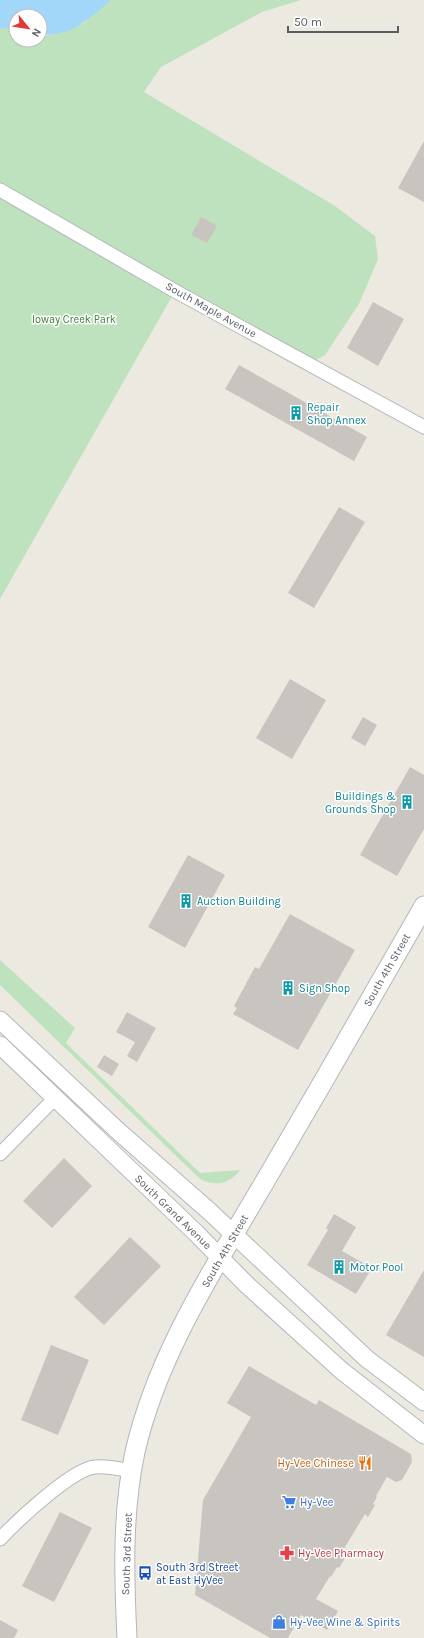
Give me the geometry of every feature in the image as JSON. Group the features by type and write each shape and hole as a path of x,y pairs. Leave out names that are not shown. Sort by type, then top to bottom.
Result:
{"main road":[{"name":"South 4th Street","path":"132,1471 143,1423 164,1366 188,1318 234,1234 424,906"},
{"name":"South 3rd Street","path":"127,1638 125,1539 132,1471"}],"street":[{"name":"South Maple Avenue","path":"0,190 175,291 424,427"},
{"name":"South Grand Avenue","path":"0,1020 117,1130 234,1234 367,1359 424,1402"},
{"name":"South Grand Avenue","path":"0,1045 221,1258 247,1285 342,1371 424,1435"},
{"path":"0,1154 55,1098"},
{"path":"0,1539 17,1521 50,1493 82,1472 95,1467 132,1471"}],"green space":[{"name":"Ioway Creek Park","path":"111,0 301,0 262,12 161,67 144,92 335,206 375,236 378,259 359,304 325,355 316,360 175,291 0,599 0,28 8,29 8,48 48,48 48,36 82,24"},
{"path":"0,960 75,1028 66,1043 200,1173 240,1170 236,1175 222,1183 211,1183 200,1179 0,985"}],"water":[{"path":"0,0 111,0 87,20 70,30 61,33 48,35 48,8 8,8 8,29 0,28"}],"building":[{"path":"424,141 424,202 398,188"},
{"path":"201,217 217,226 207,243 191,235"},
{"path":"373,302 404,319 378,366 347,348"},
{"name":"Repair Shop Annex","path":"239,365 367,437 354,461 225,389"},
{"path":"339,507 365,522 314,608 288,593"},
{"path":"290,679 326,700 292,759 256,738"},
{"path":"363,717 377,725 365,746 351,738"},
{"name":"Buildings & Grounds Shop","path":"410,767 424,775 424,829 397,876 360,855"},
{"name":"Auction Building","path":"188,855 225,875 185,948 148,927"},
{"name":"Sign Shop","path":"290,914 355,950 298,1050 233,1014 237,1008 234,1006 255,967 259,969"},
{"path":"127,1012 156,1028 137,1062 127,1056 135,1042 116,1032"},
{"path":"104,1055 119,1064 112,1076 97,1067"},
{"path":"64,1158 92,1186 52,1228 23,1201"},
{"name":"Motor Pool","path":"334,1214 356,1227 342,1251 372,1268 356,1294 307,1265 328,1230 326,1228"},
{"path":"130,1237 161,1266 104,1325 74,1297"},
{"path":"424,1270 424,1357 386,1335"},
{"path":"51,1345 89,1360 58,1435 21,1420"},
{"name":"Hy-Vee","path":"249,1366 316,1405 319,1400 411,1454 412,1462 402,1480 396,1482 387,1477 376,1496 377,1497 373,1504 375,1505 368,1517 365,1514 342,1552 347,1555 339,1568 337,1567 331,1577 330,1576 316,1599 338,1611 327,1630 301,1615 288,1638 270,1638 195,1595 203,1500 251,1417 227,1403"},
{"path":"60,1512 92,1528 54,1602 22,1586"},
{"path":"0,1620 18,1630 14,1638 0,1638"}],"place":[{"name":"Repair Shop Annex","path":"296,413"},
{"name":"Buildings & Grounds Shop","path":"407,802"},
{"name":"Auction Building","path":"186,901"},
{"name":"Sign Shop","path":"288,988"},
{"name":"Motor Pool","path":"339,1267"},
{"name":"Hy-Vee Chinese","path":"365,1463"},
{"name":"Hy-Vee","path":"289,1502"},
{"name":"Hy-Vee Pharmacy","path":"287,1553"},
{"name":"South 3rd Street at East HyVee","path":"145,1573"},
{"name":"Hy-Vee Wine & Spirits","path":"279,1622"}]}
